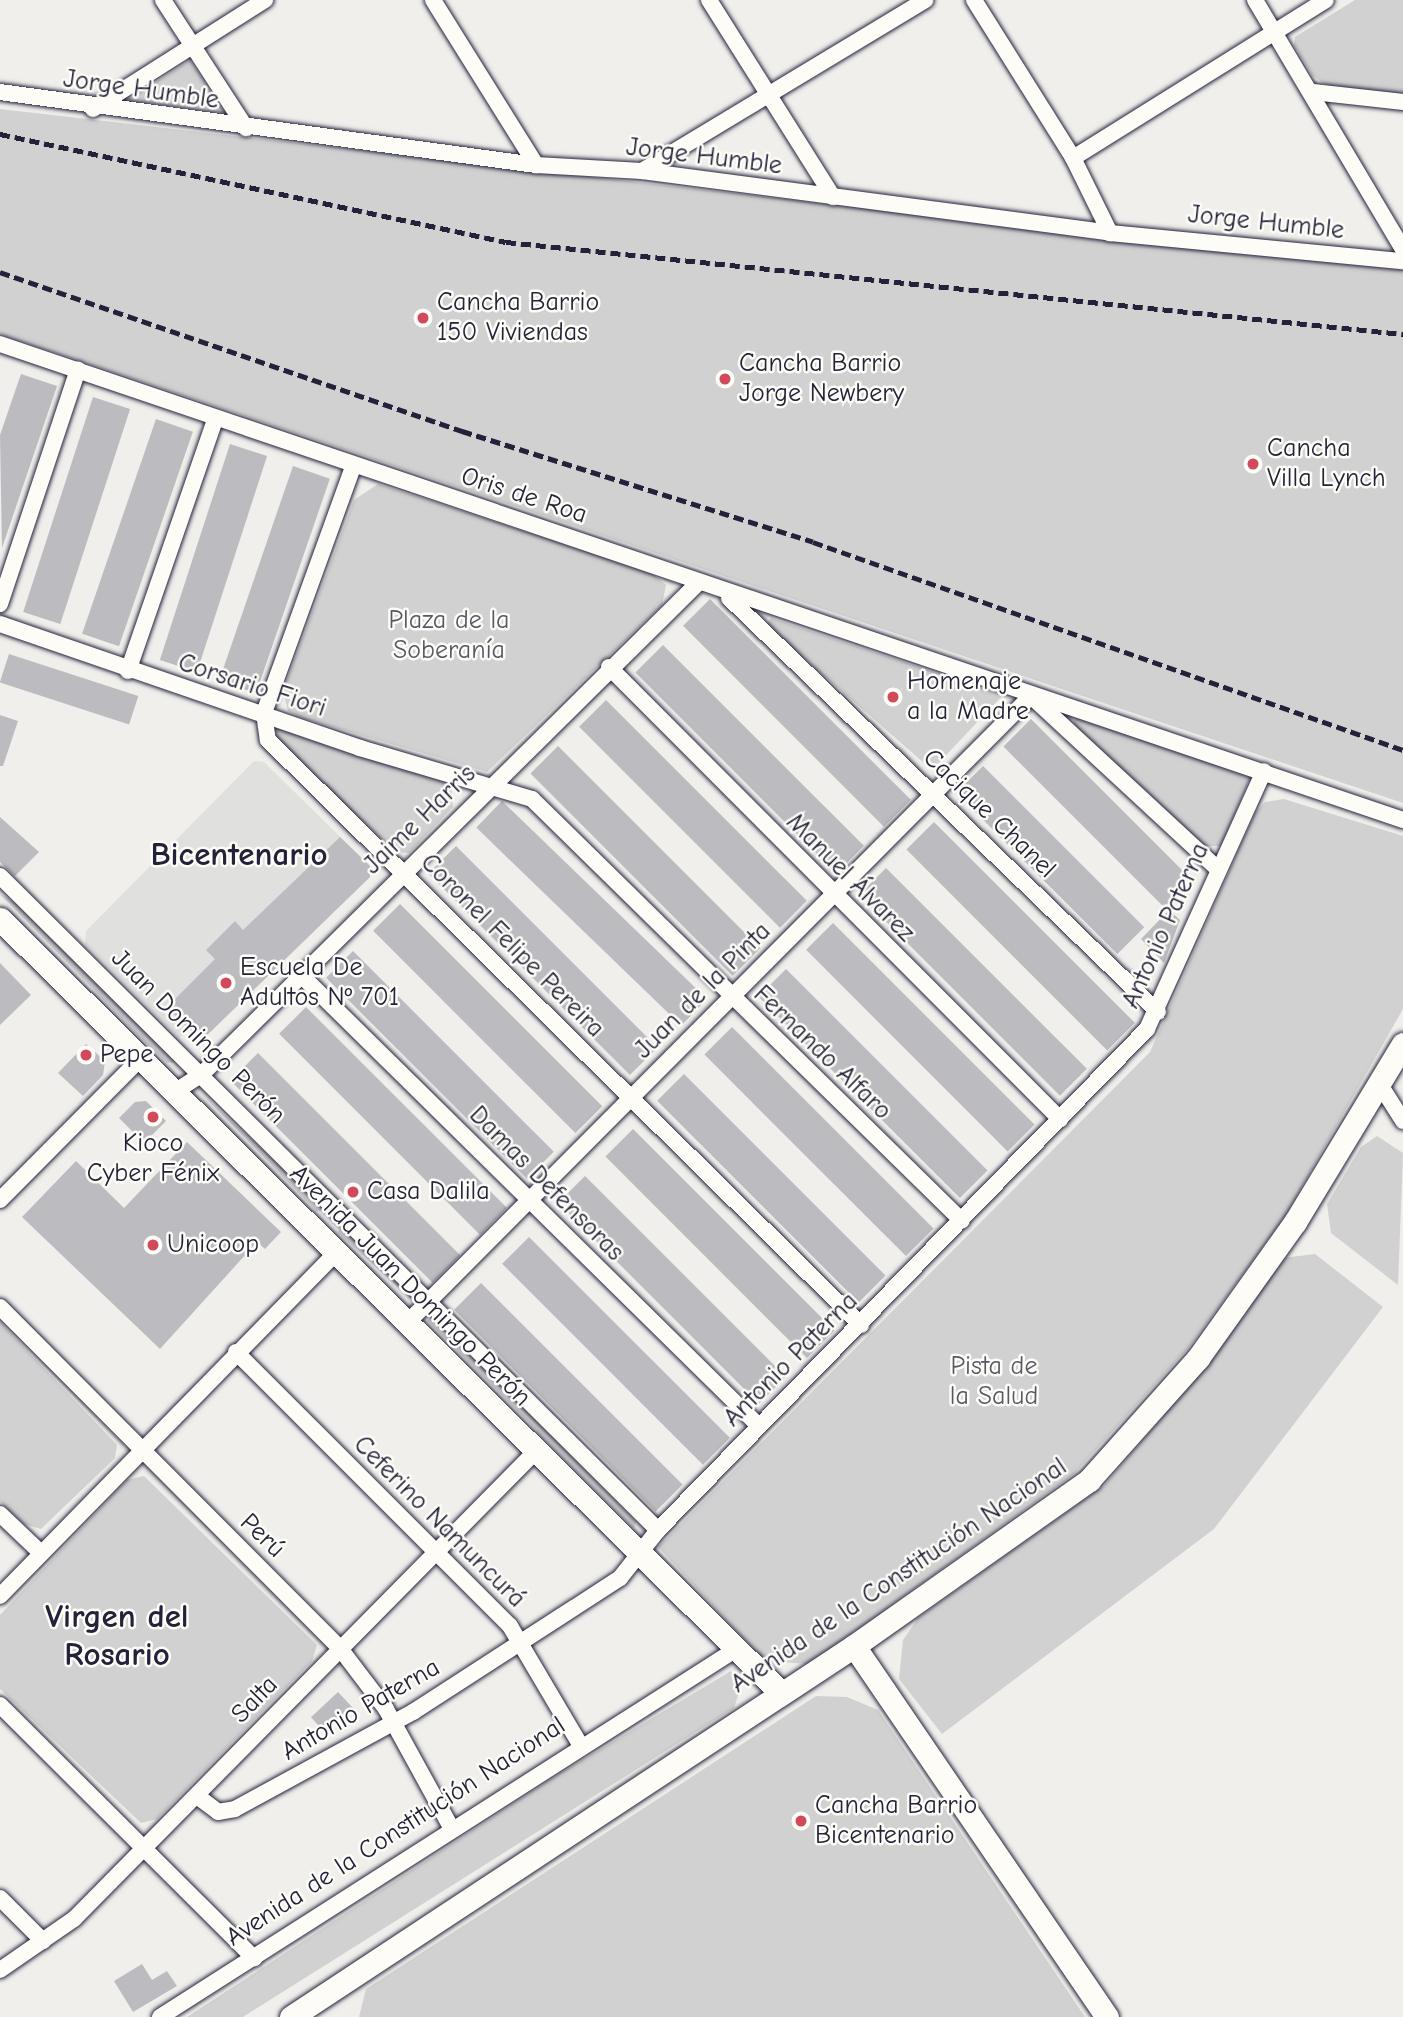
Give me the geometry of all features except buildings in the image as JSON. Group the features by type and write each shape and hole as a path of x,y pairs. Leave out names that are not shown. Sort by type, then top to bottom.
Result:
{"main road":[{"name":"Avenida Juan Domingo Perón","path":"0,919 410,1320 637,1555 780,1692"},
{"name":"Avenida de la Constitución Nacional","path":"291,2017 780,1692 854,1646 1089,1480 1155,1411 1295,1222 1403,1044"},
{"path":"854,1646 1107,2017"}],"street":[{"path":"163,0 246,128"},
{"path":"93,109 265,0"},
{"path":"433,0 536,165"},
{"path":"709,0 832,197"},
{"path":"974,0 1073,158 1110,233"},
{"path":"1255,0 1313,92 1403,248"},
{"path":"1073,158 1326,0"},
{"path":"642,171 916,2"},
{"name":"Jorge Humble","path":"0,92 93,109 536,165 642,171 1110,233 1403,261"},
{"path":"1313,92 1403,102"},
{"name":"Oris de Roa","path":"0,344 353,467 636,557 725,594 1264,771 1403,820"},
{"path":"0,604 78,370"},
{"path":"128,671 215,420"},
{"path":"264,713 353,467"},
{"name":"Jaime Harris","path":"176,1091 202,1074 401,872 698,583"},
{"name":"Cacique Chanel","path":"725,594 1158,1012"},
{"name":"Corsario Fiori","path":"0,624 128,671 492,784"},
{"name":"Manuel Álvarez","path":"609,667 832,896 1060,1119"},
{"name":"Oris de Roa","path":"1031,696 1217,869"},
{"name":"Juan de la Pinta","path":"410,1320 1031,696"},
{"name":"Coronel Felipe Pereira","path":"264,713 268,740 862,1325"},
{"name":"Antonio Paterna","path":"197,1796 218,1812 235,1809 392,1722 620,1578 658,1530 862,1325 1060,1119 1158,1012 1217,869 1264,771"},
{"name":"Fernando Alfaro","path":"492,784 531,799 729,998 962,1221"},
{"name":"Juan Domingo Perón","path":"0,876 202,1074 334,1211 658,1530"},
{"name":"Damas Defensoras","path":"301,975 759,1426"},
{"path":"0,1200 142,1057"},
{"path":"1379,1083 1403,1121"},
{"path":"315,1230 334,1211"},
{"path":"0,1596 236,1352 338,1251"},
{"name":"Perú","path":"0,1307 339,1647 392,1722 452,1829"},
{"name":"Ceferino Namuncurá","path":"236,1352 519,1643 581,1746"},
{"name":"Salta","path":"0,1969 43,1941 145,1847 339,1647 435,1555 535,1452"},
{"path":"0,1514 41,1553"},
{"name":"Avenida de la Constitución Nacional","path":"160,2017 735,1650"},
{"path":"0,1704 254,1958"},
{"path":"0,1898 43,1941"}],"shaded area":[{"path":"254,761 264,762 370,866 370,877 201,1041 189,1029 179,1038 85,944 86,931"}],"green space":[{"path":"1355,0 1403,0 1403,97 1331,88 1313,76 1294,45 1295,37"},
{"path":"190,60 225,113 128,100"},
{"path":"0,109 1403,270 1403,803 0,334"},
{"name":"Plaza de la Soberanía","path":"378,484 650,572 666,585 662,605 487,772 302,718 288,711 283,691 354,500"},
{"path":"771,618 1003,695 932,770 766,625"},
{"path":"1076,715 1251,776 1221,846 1202,846 1073,726"},
{"path":"278,725 451,784 453,807 409,853 396,852 277,740"},
{"name":"Pista de la Salud","path":"1284,799 1403,836 1403,1009 1285,1216 1189,1347 1074,1474 809,1664 765,1661 658,1547 1150,1052 1255,813 1265,802"},
{"path":"0,894 19,905 177,1062 167,1063"},
{"path":"203,1095 322,1204 321,1211 316,1211"},
{"path":"1377,1136 1403,1153 1398,1285 1331,1233 1327,1204 1361,1147"},
{"path":"344,1226 415,1298 413,1301 337,1232"},
{"path":"1315,1254 1383,1307 1214,1529 942,1734 899,1679 903,1640 918,1618 1104,1486 1208,1363 1283,1258"},
{"path":"433,1315 636,1522 634,1528 427,1321"},
{"path":"0,1322 117,1445 115,1458 41,1529 24,1524 0,1502"},
{"path":"144,1476 317,1645 312,1661 157,1819 141,1823 0,1689 0,1615 127,1480"},
{"path":"731,1671 741,1686 734,1708 243,2017 187,2017 559,1774"},
{"path":"816,1696 847,1697 878,1710 1085,2017 359,2017 366,1989"}],"railway":[{"path":"0,134 506,242 1403,334"},
{"path":"0,272 462,431 813,542 1403,750"}],"place":[{"name":"Cancha Barrio 150 Viviendas","path":"423,318"},
{"name":"Cancha Barrio Jorge Newbery","path":"725,379"},
{"name":"Cancha Villa Lynch","path":"1253,464"},
{"name":"Homenaje a la Madre","path":"893,697"},
{"name":"Escuela De Adultos Nº 701","path":"226,983"},
{"name":"Pepe","path":"86,1055"},
{"name":"Kioco Cyber Fénix","path":"153,1117"},
{"name":"Casa Dalila","path":"353,1192"},
{"name":"Unicoop","path":"153,1245"},
{"name":"Cancha Barrio Bicentenario","path":"801,1821"}],"district":[{"name":"Bicentenario","path":"239,855"},
{"name":"Virgen del Rosario","path":"117,1636"}]}
